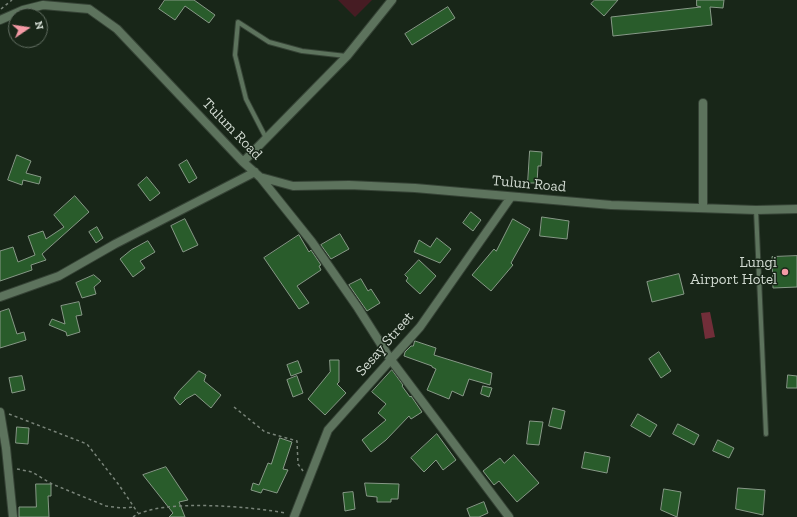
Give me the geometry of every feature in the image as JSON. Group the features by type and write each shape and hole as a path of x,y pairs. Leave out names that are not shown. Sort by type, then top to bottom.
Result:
{"street":[{"path":"243,162 347,56 392,0"},
{"name":"Tulum Road","path":"0,20 23,10 43,6 89,9 117,29 243,162 258,175 312,242 358,308 391,360 510,517"},
{"path":"703,208 704,103"},
{"path":"0,297 59,276 115,244 258,175"},
{"name":"Tulun Road","path":"258,175 294,186 415,188 611,205 756,210 797,209"},
{"name":"Sesay Street","path":"294,516 328,430 420,327 511,196"},
{"path":"3,413 13,517"}],"lane":[{"path":"267,138 246,99 235,55 238,22 269,42 302,51 347,56"},
{"path":"756,210 766,434"}],"path":[{"path":"0,10 12,0"},
{"path":"234,407 264,432 297,441 298,464 309,479"},
{"path":"3,413 87,444 120,485 138,513"},
{"path":"8,463 20,470 32,472 52,484 106,506 116,508 135,508"},
{"path":"133,517 138,513 160,507 183,506 235,507 294,516"}],"shaded area":[{"path":"338,0 372,0 355,17"},
{"path":"710,312 715,337 705,339 701,313"}],"building":[{"path":"165,0 194,0 215,15 209,23 185,6 175,20 159,9"},
{"path":"595,0 618,0 604,16 591,4"},
{"path":"697,0 724,0 723,8 710,7 712,25 613,36 611,17 701,7 697,6"},
{"path":"448,7 455,18 412,45 405,34"},
{"path":"530,151 542,152 541,166 538,166 537,183 528,183"},
{"path":"17,155 31,161 26,173 41,177 39,184 23,180 22,185 8,180"},
{"path":"187,160 197,178 189,183 179,165"},
{"path":"147,177 160,193 150,201 138,185"},
{"path":"75,196 89,212 42,254 46,260 31,265 32,270 0,281 0,251 13,247 18,262 35,255 28,236 43,231 46,239 64,227 54,215"},
{"path":"471,212 481,220 473,231 463,223"},
{"path":"542,217 569,221 567,239 540,236"},
{"path":"185,219 198,245 183,252 171,226"},
{"path":"513,219 530,229 511,263 513,265 491,291 472,275 494,249 496,251"},
{"path":"97,227 103,238 96,243 89,232"},
{"path":"340,234 349,249 331,259 321,245"},
{"path":"299,235 309,252 311,250 321,265 319,266 321,270 297,286 309,303 299,309 264,258"},
{"path":"437,238 451,249 440,263 414,252 419,240 430,247"},
{"path":"148,241 155,252 140,261 145,268 133,277 120,259 131,250"},
{"name":"Lungi Airport Hotel","path":"797,256 797,287 773,288 772,257"},
{"path":"419,260 436,276 420,294 406,281 408,278 405,275"},
{"path":"679,274 684,294 652,302 647,282"},
{"path":"94,275 101,281 94,287 96,294 82,298 76,283"},
{"path":"361,279 368,291 371,289 380,303 367,311 349,285"},
{"path":"79,302 82,315 76,316 80,332 67,336 66,332 49,325 52,319 65,324 61,306"},
{"path":"9,309 17,334 24,332 26,340 0,348 0,312"},
{"path":"415,341 436,348 434,355 492,373 490,385 469,379 463,396 452,391 449,399 427,390 436,369 432,366 404,356 405,352 413,346"},
{"path":"659,352 671,371 661,378 649,359"},
{"path":"330,360 339,360 339,382 337,384 346,393 325,415 308,399 330,372"},
{"path":"298,361 302,372 291,376 287,365"},
{"path":"392,370 422,412 411,419 409,416 386,440 371,452 362,440 386,420 378,413 386,404 372,392"},
{"path":"199,371 206,375 204,381 221,395 211,408 195,394 186,399 180,405 174,398"},
{"path":"788,375 797,376 797,388 787,388"},
{"path":"22,376 25,390 12,393 9,378"},
{"path":"297,376 303,393 293,397 287,380"},
{"path":"483,386 492,388 489,397 481,394"},
{"path":"553,408 565,411 561,429 549,426"},
{"path":"638,414 657,425 650,437 631,426"},
{"path":"530,421 543,422 539,445 527,444"},
{"path":"678,424 699,435 694,445 673,434"},
{"path":"17,427 29,428 28,444 16,443"},
{"path":"437,434 456,460 443,470 436,460 424,472 411,458"},
{"path":"280,438 292,442 283,469 288,470 277,493 263,489 261,493 251,490 253,483 259,485 268,463 271,464"},
{"path":"718,440 734,448 729,458 713,451"},
{"path":"585,452 610,457 607,473 582,468"},
{"path":"514,455 539,483 517,502 499,481 494,485 483,471 500,458 504,463"},
{"path":"166,467 188,500 179,502 185,517 169,517 173,513 143,475"},
{"path":"365,483 399,484 398,499 391,499 391,502 377,502 377,497 367,496"},
{"path":"36,484 51,484 51,496 48,496 49,517 19,517 19,507 36,507"},
{"path":"738,488 765,490 763,515 736,509"},
{"path":"664,489 681,492 677,517 661,510"},
{"path":"353,492 355,509 345,511 343,493"},
{"path":"484,502 488,513 479,517 470,517 467,509"}],"place":[{"name":"Lungi Airport Hotel","path":"785,272"}]}
